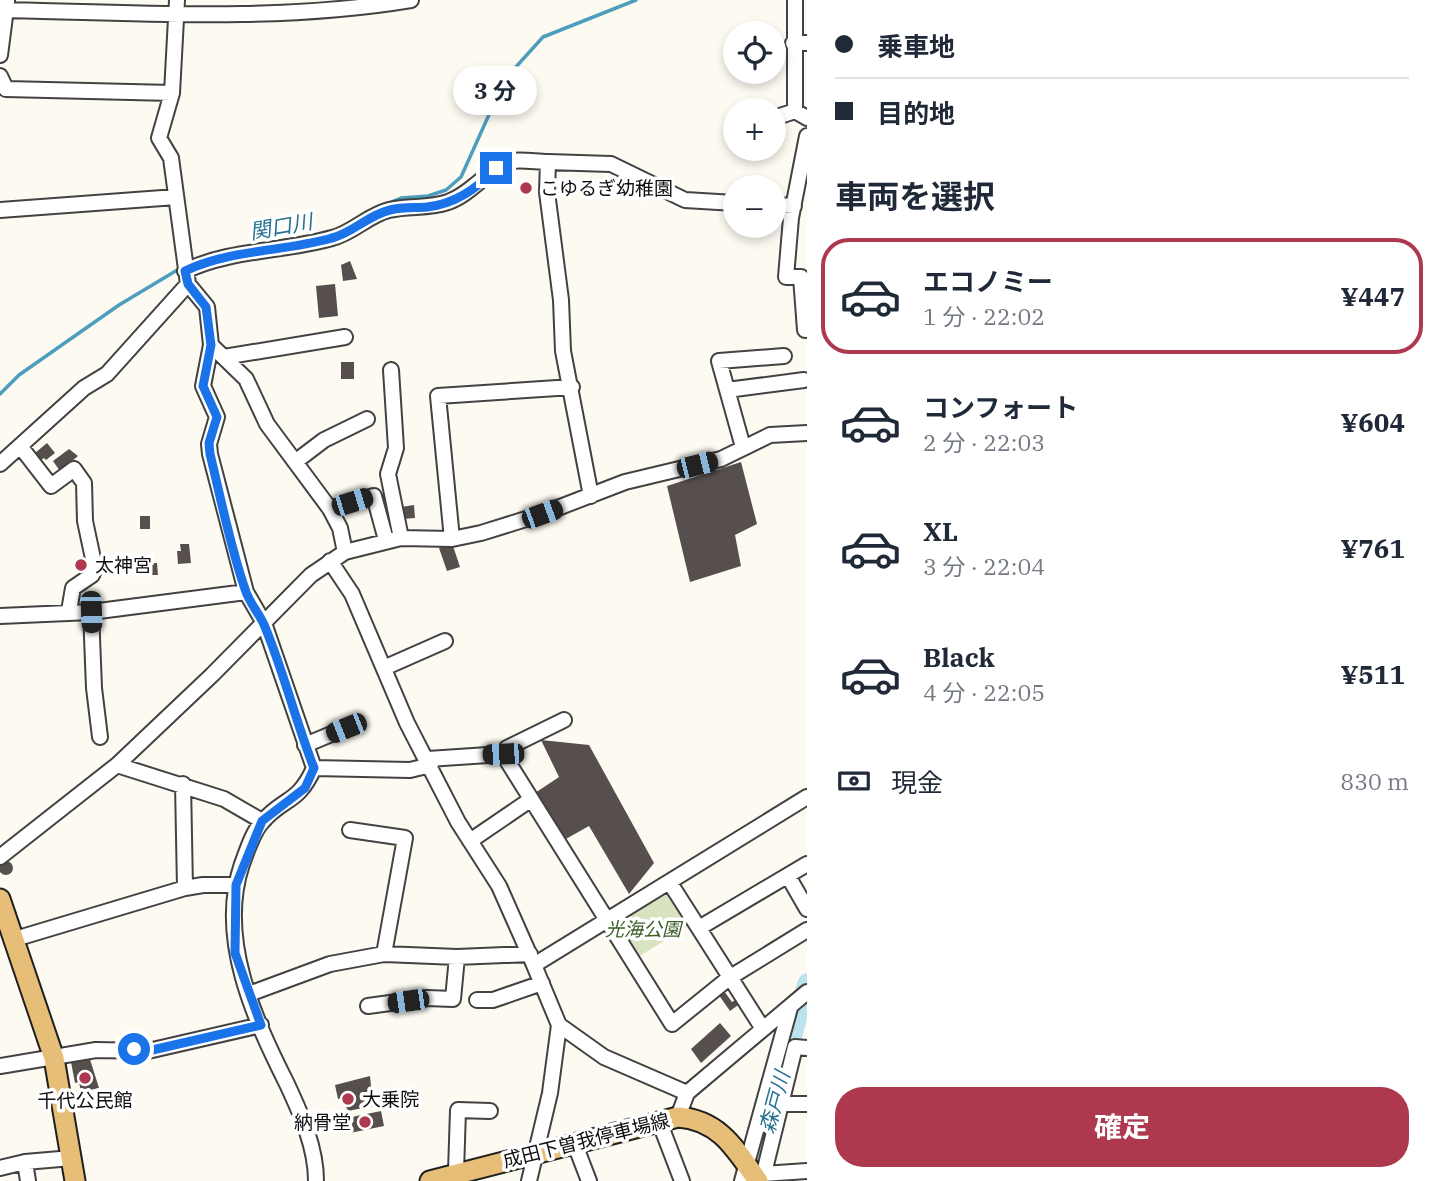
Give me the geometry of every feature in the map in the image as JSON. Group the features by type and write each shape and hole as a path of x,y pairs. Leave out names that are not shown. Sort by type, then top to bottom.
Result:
{"main road":[{"path":"0,899 54,1058 75,1181"},
{"name":"成田下曽我停車場線","path":"430,1181 456,1172 678,1117 709,1123 755,1176"}],"street":[{"path":"0,55 7,5 347,5 411,0"},
{"path":"800,4 801,115"},
{"path":"177,7 172,93 159,138 171,158 186,272 206,307 211,345 203,386 217,417 209,443 210,454 246,592 264,623 314,768 305,788 262,821 236,885 235,953 261,1025 299,1107 316,1164 316,1181"},
{"path":"0,76 6,89 172,93"},
{"path":"805,330 801,277 786,277 798,211 807,136"},
{"path":"0,464 21,448 84,388 107,374 186,272 209,260 334,238 376,214 392,209 429,207 448,202 483,182 496,168 511,161 611,164 685,200 723,202"},
{"path":"548,162 547,192 561,300 563,351 592,496"},
{"path":"0,210 176,197"},
{"path":"224,357 345,337"},
{"path":"211,345 246,379 267,424 330,509 340,528 345,552"},
{"path":"743,447 719,361 783,356"},
{"path":"391,370 396,448 388,474 401,538"},
{"path":"727,390 804,380"},
{"path":"452,539 438,396 572,387"},
{"path":"295,462 324,440 367,419"},
{"path":"0,857 117,765 311,575 345,552 401,538 452,539 542,514 625,482 721,459 770,435 807,433"},
{"path":"21,448 51,486 74,469 84,483 85,521 95,568 92,575 73,588 69,611"},
{"path":"330,509 374,496 386,540"},
{"path":"330,561 352,594 386,667 407,723 470,841 499,886 559,1026 550,1093 529,1181"},
{"path":"0,617 69,611 91,612 246,592"},
{"path":"91,612 94,688 100,737"},
{"path":"386,667 445,641"},
{"path":"503,754 507,748 564,720"},
{"path":"305,745 346,728"},
{"path":"314,768 410,770 429,762 503,754"},
{"path":"503,754 672,1024 729,978 807,930"},
{"path":"117,765 183,783 223,799 262,821"},
{"path":"183,783 185,888"},
{"path":"249,994 330,964 384,954 532,960 608,920 807,797"},
{"path":"470,841 530,800"},
{"path":"350,830 405,838 384,954"},
{"path":"699,928 807,864"},
{"path":"788,876 807,909"},
{"path":"670,883 763,1029"},
{"path":"15,939 185,888 236,885"},
{"path":"368,1006 427,998 453,999 457,957"},
{"path":"477,1000 494,1000 542,983"},
{"path":"678,1117 687,1093 797,1000"},
{"path":"755,1176 797,1000"},
{"path":"0,1066 96,1050 148,1051 261,1025"},
{"path":"559,1026 604,1057 687,1093"},
{"path":"755,1176 780,1104 795,1047 807,1048"},
{"path":"780,1104 807,1104"},
{"path":"456,1172 458,1110 491,1111"},
{"path":"659,1121 682,1181"},
{"path":"574,1142 589,1181"},
{"path":"0,1168 25,1162 72,1158"},
{"path":"25,1162 28,1181"},
{"path":"755,1176 807,1171"}],"green space":[{"name":"光海公園","path":"664,891 669,892 690,925 633,960 614,922"}],"building":[{"path":"350,261 357,279 343,281 341,265"},
{"path":"335,284 338,316 319,318 316,286"},
{"path":"341,362 354,362 354,379 341,379"},
{"path":"47,443 55,453 46,460 41,460 35,453"},
{"path":"69,449 78,456 60,471 53,461"},
{"path":"741,462 757,524 735,535 741,566 690,582 667,486"},
{"path":"414,505 415,518 402,519 401,507"},
{"path":"140,516 150,516 150,529 140,529"},
{"path":"452,543 460,567 447,571 439,548"},
{"path":"180,544 189,544 191,563 178,564 177,551 181,551"},
{"path":"146,563 157,563 158,575 147,575"},
{"path":"541,740 589,745 654,863 629,894 589,826 564,840 535,793 559,777"},
{"path":"6,861 11,863 11,873 6,875 1,873 -1,868 1,863"},
{"path":"724,985 727,989 724,991 732,1002 737,999 741,1003 730,1011 716,991"},
{"path":"720,1023 731,1036 701,1063 691,1049"},
{"name":"千代公民館","path":"88,1053 99,1088 81,1092 79,1082 75,1083 71,1062"},
{"path":"370,1076 373,1106 348,1111 342,1098 338,1099 335,1085"},
{"name":"納骨堂","path":"381,1111 384,1126 350,1133 347,1118"}],"waterway":[{"name":"関口川","path":"369,211 401,198 428,196 446,190 461,177 505,79 543,37 636,0"},
{"name":"関口川","path":"338,229 356,219"},
{"name":"関口川","path":"0,394 19,375 119,305 179,269"},
{"name":"森戸川","path":"753,1181 807,983"}],"place":[{"name":"こゆるぎ幼稚園","path":"526,188"},
{"name":"太神宮","path":"81,565"},
{"name":"千代公民館","path":"85,1078"},
{"name":"大乗院","path":"348,1099"},
{"name":"納骨堂","path":"365,1122"}],"route":[{"path":"134,1049 148,1051 261,1025 235,953 236,885 262,821 305,788 314,768 297,727 286,682 264,623 246,592 240,572 210,454 209,443 217,417 203,386 208,373 211,345 206,307 188,284 185,271 209,260 334,238 376,214 392,209 429,207 448,202 483,182 496,168"}]}
